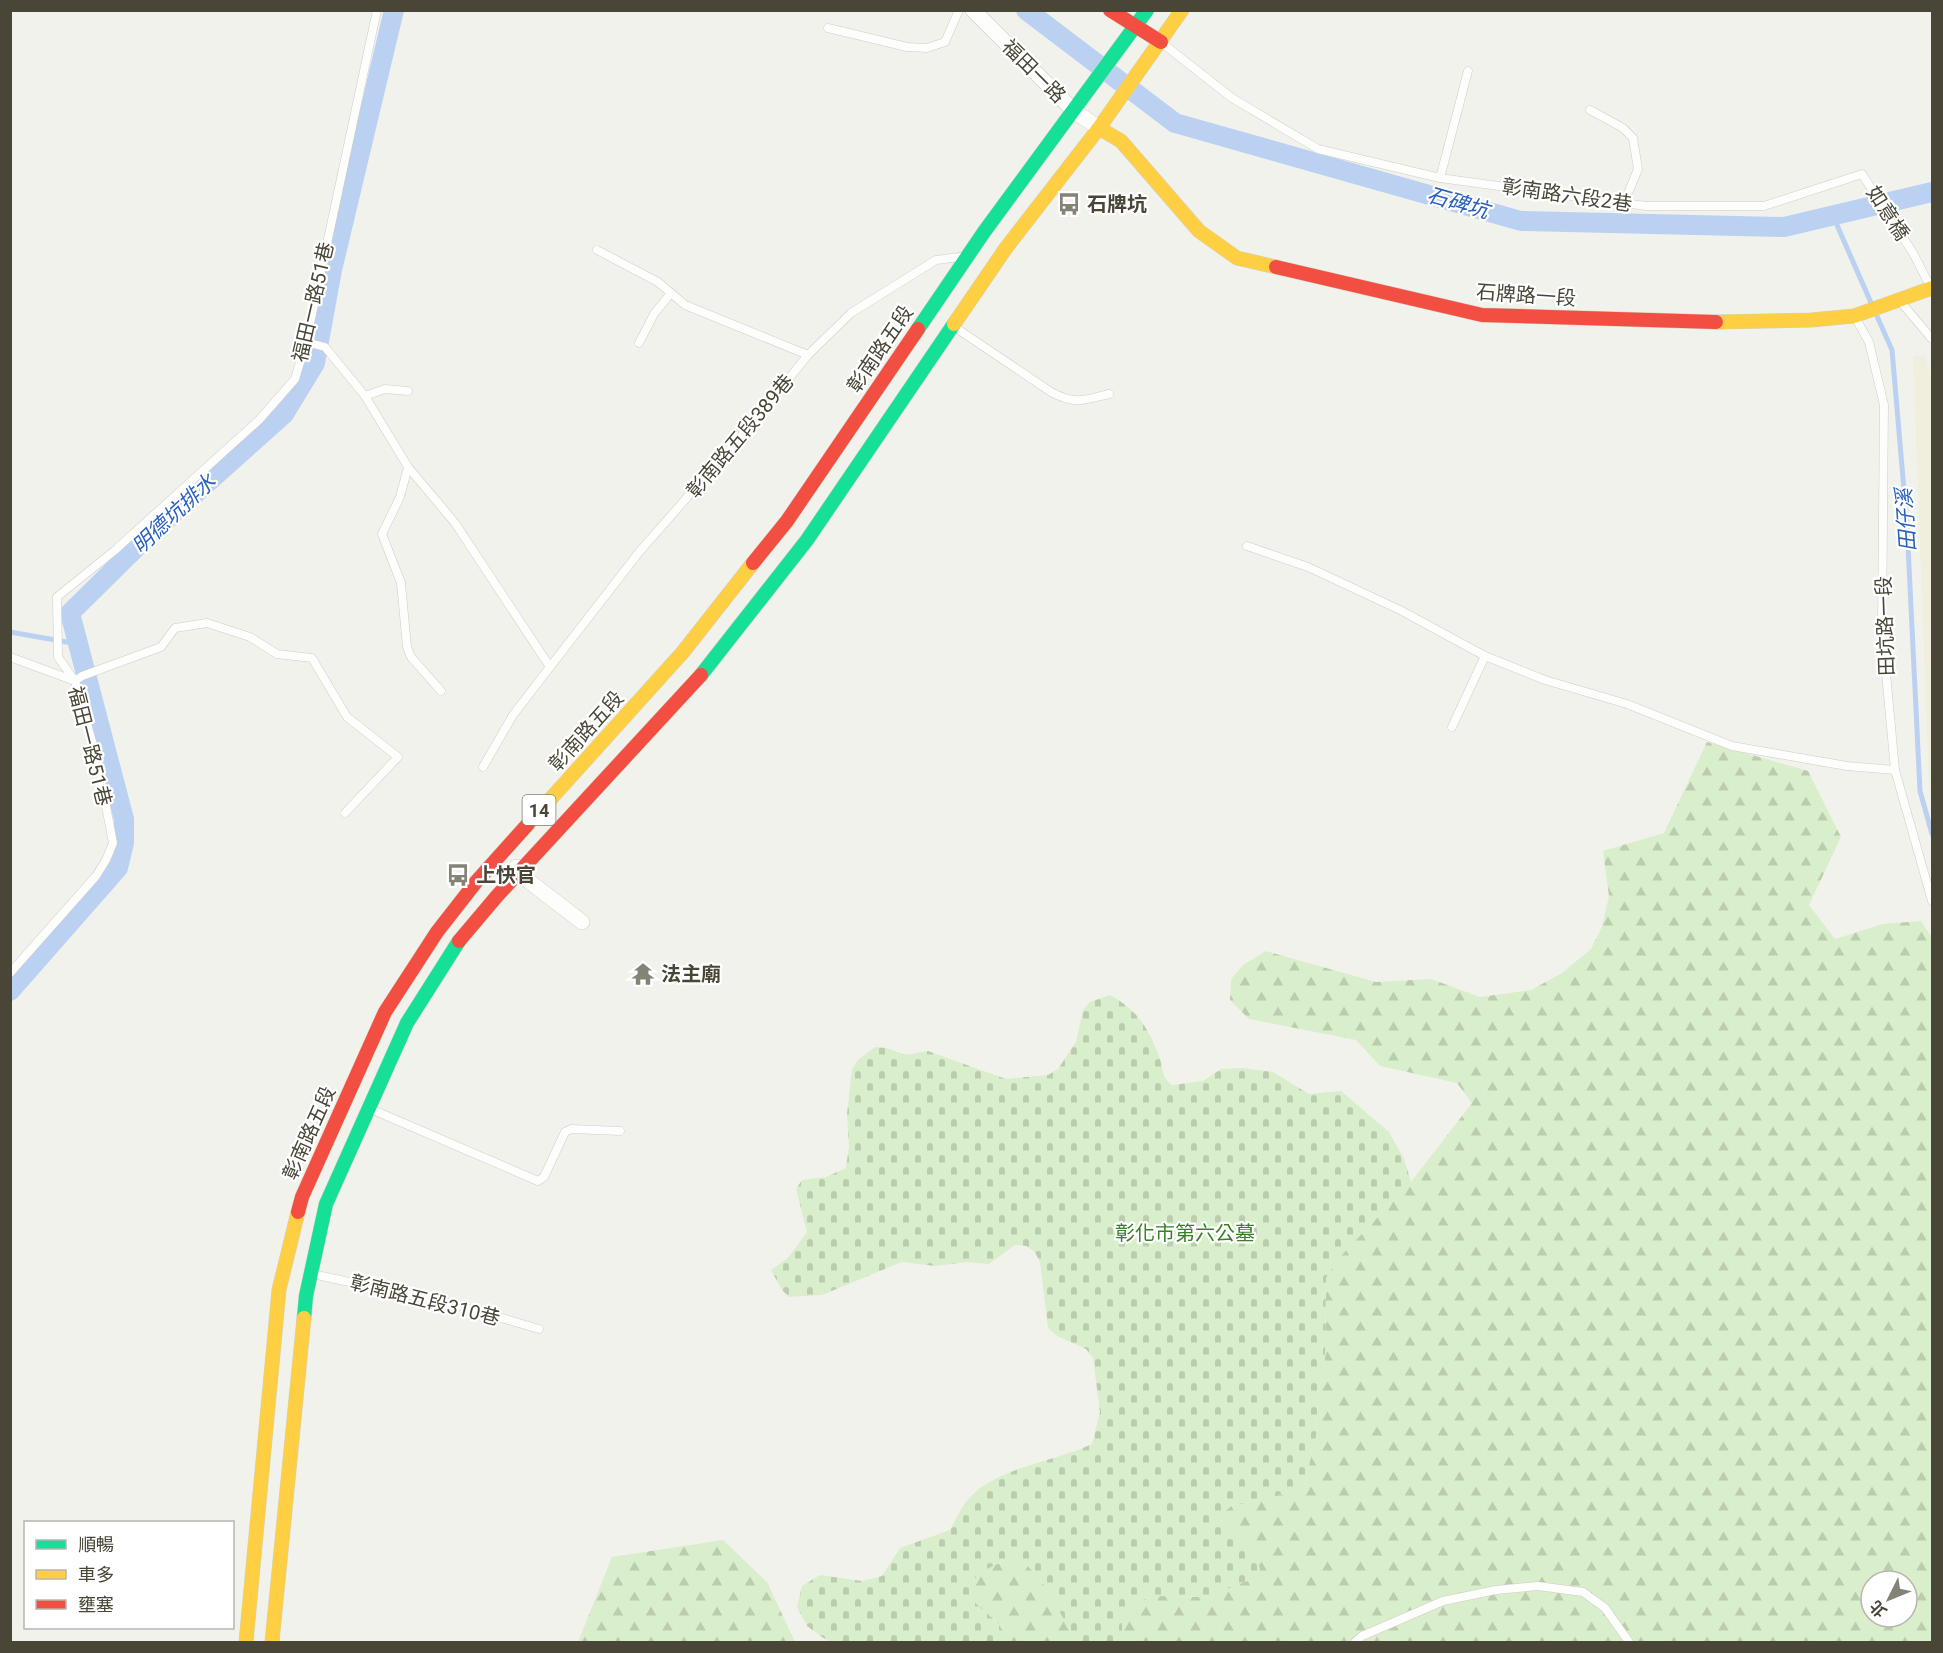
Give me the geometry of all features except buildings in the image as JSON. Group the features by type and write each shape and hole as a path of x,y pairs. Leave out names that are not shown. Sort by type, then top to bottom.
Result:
{"main road":[{"path":"1110,10 1161,42"},
{"name":"14","path":"1136,27 1147,10"},
{"name":"14","path":"272,1642 306,1296 326,1204 406,1023 456,945 517,872 704,672 807,540 1006,248 1099,128 1182,10"},
{"name":"彰南路五段","path":"246,1642 279,1290 302,1197 385,1012 437,932 509,844 683,652 787,521 968,256 1136,27"},
{"name":"石牌路一段","path":"1099,128 1121,141 1199,231 1237,258 1482,315 1693,323 1811,320 1854,316 1932,288"}],"street":[{"name":"福田一路","path":"973,10 1074,111 1099,128"},
{"path":"509,844 517,872 582,922"}],"lane":[{"name":"福田一路51巷","path":"10,973 96,876 113,843 97,759 78,679 58,657 57,597 114,551 259,420 295,379 308,343 377,10"},
{"path":"828,28 907,47 927,48 945,42 958,10"},
{"name":"彰南路六段2巷","path":"1161,42 1232,98 1318,149 1440,178 1646,206 1764,206 1862,174"},
{"path":"1440,178 1468,71"},
{"path":"1590,110 1623,128 1633,138 1638,169 1624,203"},
{"name":"如意橋","path":"1862,174 1913,253 1932,288"},
{"path":"597,250 658,282 685,305 808,356"},
{"name":"彰南路五段389巷","path":"483,767 513,715 640,551 757,418 808,356 851,313 936,260 968,256"},
{"path":"639,344 654,314 671,293"},
{"path":"1898,300 1932,339"},
{"name":"田坑路一段","path":"1854,316 1869,342 1884,405 1882,630 1895,770 1932,902"},
{"path":"953,326 1066,400 1077,402 1109,394"},
{"path":"308,343 325,347 365,396 408,467 455,523 550,667"},
{"path":"365,396 385,389 408,391"},
{"path":"408,467 400,498 382,534 401,583 411,657 441,691"},
{"path":"1247,546 1318,572 1400,610 1485,656 1545,680 1627,704 1732,746 1847,766 1895,770"},
{"path":"10,657 78,679 160,647 175,628 207,623 250,637 277,654 312,658 347,717 398,758 345,813"},
{"path":"1452,727 1485,656"},
{"path":"368,1108 538,1181 544,1177 565,1132 571,1129 620,1131"},
{"name":"彰南路五段310巷","path":"311,1274 457,1305 539,1329"},
{"path":"1355,1642 1362,1636 1443,1601 1496,1590 1538,1586 1583,1592 1605,1608 1629,1642"}],"shaded area":[{"path":"1925,355 1932,382 1932,801 1929,789 1913,356"}],"green space":[{"path":"1707,742 1808,771 1841,837 1809,905 1835,939 1883,924 1921,921 1932,938 1932,1642 1122,1642 1122,1616 1137,1602 1158,1596 1205,1597 1254,1549 1221,1524 1223,1513 1231,1506 1295,1492 1304,1486 1316,1436 1318,1394 1325,1363 1326,1278 1337,1260 1411,1182 1472,1103 1457,1083 1380,1066 1356,1040 1249,1019 1230,1000 1231,979 1243,965 1266,951 1376,982 1431,979 1480,997 1531,990 1562,973 1591,949 1602,927 1609,896 1603,851 1664,833"},
{"name":"彰化市第六公墓","path":"1110,995 1128,1007 1146,1028 1159,1056 1164,1075 1172,1085 1203,1081 1221,1069 1242,1068 1273,1072 1309,1094 1341,1091 1389,1132 1404,1159 1411,1182 1337,1260 1326,1278 1325,1363 1318,1394 1316,1436 1304,1486 1295,1492 1231,1506 1223,1513 1221,1524 1254,1549 1260,1569 1256,1578 1205,1597 1158,1596 1137,1602 1122,1616 1122,1642 1070,1642 1069,1628 1041,1580 1027,1565 1005,1560 977,1574 970,1593 977,1604 995,1620 1003,1631 992,1642 829,1642 807,1626 797,1607 802,1586 820,1575 862,1581 882,1576 900,1548 950,1530 966,1502 977,1490 991,1481 1007,1473 1092,1444 1100,1412 1093,1358 1086,1349 1057,1336 1048,1328 1040,1262 1035,1252 1026,1246 1015,1245 989,1264 967,1262 935,1266 902,1262 822,1295 789,1297 782,1290 771,1270 788,1258 807,1232 796,1189 802,1180 826,1177 846,1168 849,1146 847,1114 852,1069 858,1060 875,1047 906,1055 928,1051 1006,1079 1048,1075 1058,1069 1076,1042 1083,1010 1090,1002"},
{"path":"723,1540 767,1582 795,1642 578,1642 612,1557"},
{"path":"1005,1560 1027,1565 1041,1580 1069,1628 1070,1642 992,1642 1003,1630 977,1604 970,1593 977,1574"}],"waterway":[{"name":"明德坑排水","path":"10,991 118,868 124,843 124,819 70,613 149,535 284,414 315,363 332,270 394,10"},
{"name":"石碑坑","path":"1026,10 1175,123 1521,221 1784,227 1932,192"},
{"name":"田仔溪","path":"1833,216 1872,305"},
{"name":"田仔溪","path":"1876,314 1892,350 1907,525 1920,791 1932,834"},
{"path":"10,632 78,644"}],"traffic: fast":[{"path":"918,329 984,232 1147,10"},
{"path":"701,675 807,540 954,324"},
{"path":"304,1318 306,1296 326,1204 407,1023 459,941"}],"traffic: slow":[{"path":"954,324 1006,248 1099,128 1182,10"},
{"path":"1099,128 1121,141 1199,231 1237,258 1276,267"},
{"path":"1716,322 1811,320 1854,316 1932,288"},
{"path":"528,824 683,652 753,563"},
{"path":"246,1642 279,1290 298,1212"},
{"path":"272,1642 304,1318"}],"traffic: jam":[{"path":"1110,10 1161,42"},
{"path":"1276,267 1482,315 1716,322"},
{"path":"753,563 787,521 918,329"},
{"path":"459,941 497,896 701,675"},
{"path":"298,1212 302,1197 385,1012 437,932 476,882 528,824"}],"place":[{"name":"石牌坑","path":"1069,204"},
{"name":"上快官","path":"458,875"},
{"name":"法主廟","path":"643,974"}]}
